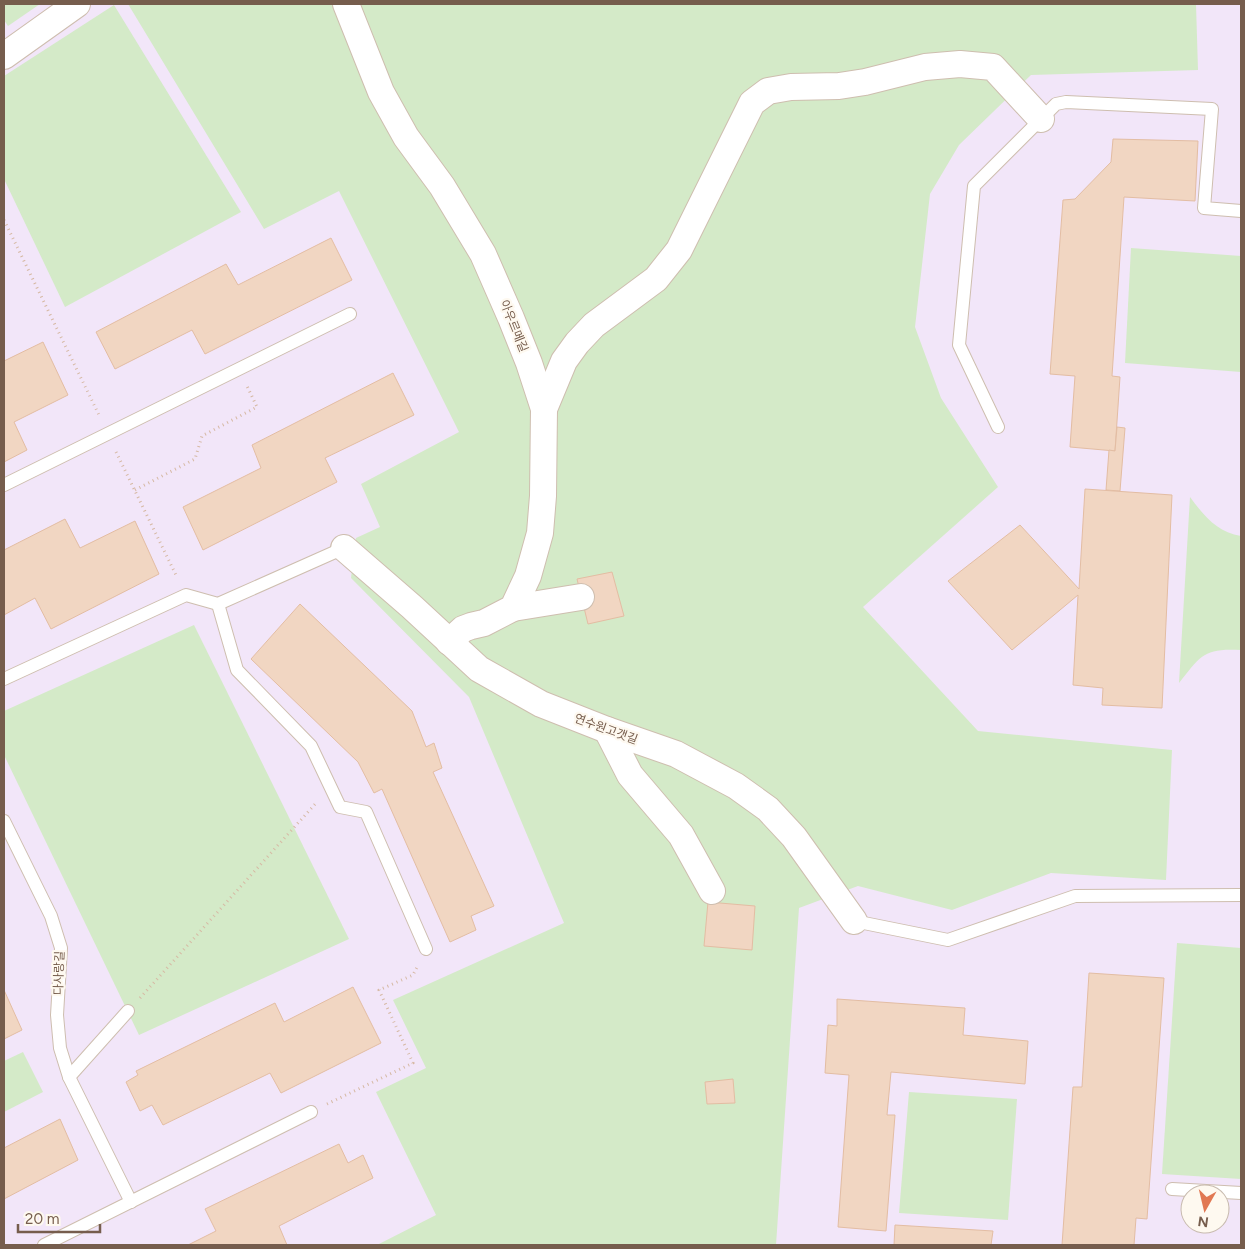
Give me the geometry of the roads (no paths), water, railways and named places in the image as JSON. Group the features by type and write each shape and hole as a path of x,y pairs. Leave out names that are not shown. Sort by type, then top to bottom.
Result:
{"street":[{"path":"4,56 77,4"},
{"name":"아우르메길","path":"346,4 381,92 406,137 442,186 483,254 522,345 544,409 543,496 540,533 528,576 513,608"},
{"path":"544,409 564,361 577,343 594,325 656,279 679,250 752,103 768,91 791,87 839,86 865,82 925,66 960,64 993,67 1041,119"},
{"name":"연수원고갯길","path":"344,548 479,669 533,700 607,730 676,754 736,786 768,809 794,837 854,921"},
{"path":"449,642 463,629 484,623 513,608 581,597"},
{"path":"607,730 630,776 681,835 712,891"}],"lane":[{"path":"998,427 959,345 974,186 1056,104 1066,102 1212,109 1204,208 1241,211"},
{"path":"4,485 350,314"},
{"path":"4,679 186,595 218,604 344,548"},
{"path":"218,604 237,670 311,746 340,807 366,812 426,950"},
{"name":"다사랑길","path":"4,821 51,916 60,948 57,1015 60,1048 69,1077 131,1202"},
{"path":"854,921 948,940 1074,896 1241,895"},
{"path":"69,1077 128,1011"},
{"path":"44,1245 311,1112"},
{"path":"1172,1189 1241,1193"}]}
